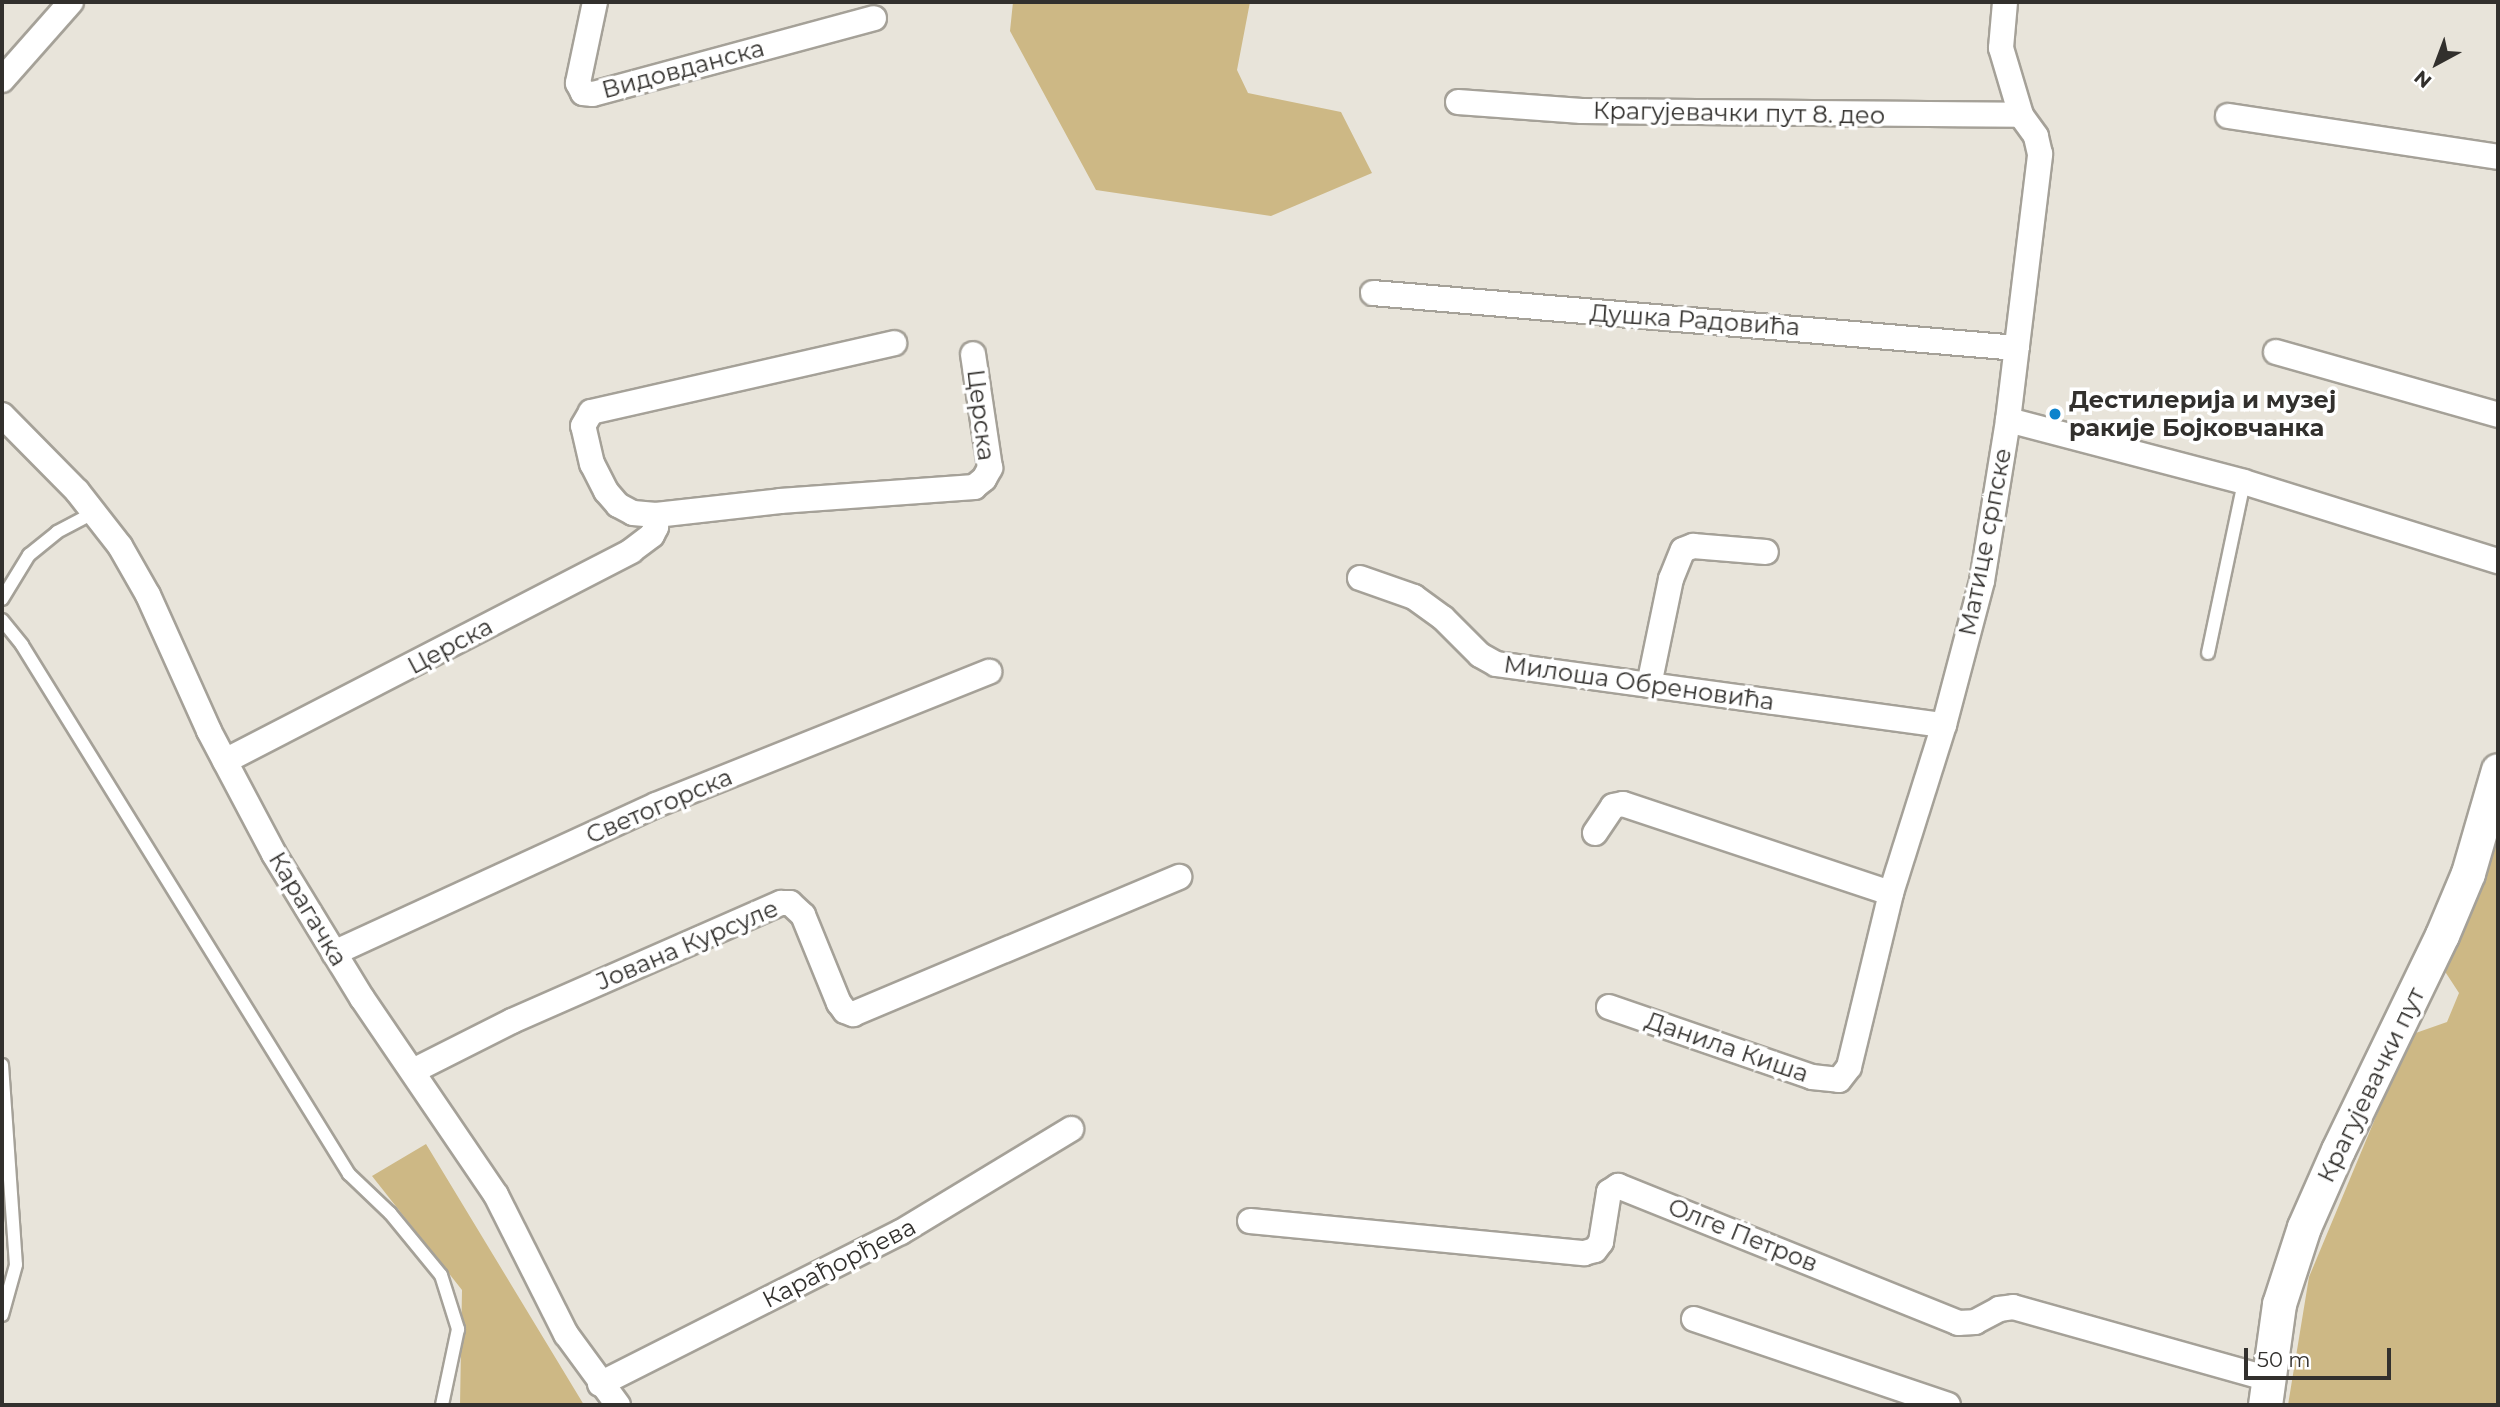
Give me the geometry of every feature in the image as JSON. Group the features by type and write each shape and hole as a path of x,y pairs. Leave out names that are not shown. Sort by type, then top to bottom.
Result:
{"main road":[{"name":"Крагујевачки пут","path":"2266,1392 2279,1304 2304,1227 2337,1150 2468,873 2498,770"}],"street":[{"path":"2,80 71,2"},
{"name":"Видовданска","path":"595,2 578,83 583,93 593,94 874,18"},
{"name":"Матице српске","path":"1845,1076 1891,893 1944,724 1982,582 2008,420 2040,154 2036,136 2021,115 2001,48 2005,2"},
{"name":"Крагујевачки пут 8. део","path":"1458,102 1582,111 2021,115"},
{"path":"2228,116 2498,157"},
{"name":"Душка Радовића","path":"1373,293 2017,348"},
{"name":"Церска","path":"894,343 591,412 583,426 592,464 606,491 618,505 633,513 656,515 780,501 974,487 984,480 990,468 973,354"},
{"path":"2276,352 2498,415"},
{"name":"Карагачка","path":"2,415 95,512 120,546 148,595 225,761 274,854 334,953 496,1195 566,1334 600,1384 618,1405"},
{"path":"2008,420 2244,482 2498,561"},
{"name":"Церска","path":"225,761 631,551 652,535 656,527 656,515"},
{"path":"1649,685 1671,579 1683,551 1693,545 1766,552"},
{"name":"Милоша Обреновића","path":"1360,578 1414,597 1443,618 1488,662 1944,724"},
{"name":"Светогорска","path":"334,953 656,805 989,671"},
{"path":"1595,833 1613,806 1623,804 1891,893"},
{"name":"Јована Курсуле","path":"413,1071 625,970 781,903 790,903 803,915 839,1003 845,1011 853,1014 1179,877"},
{"name":"Данила Киша","path":"1609,1007 1812,1077 1829,1080 1845,1076"},
{"name":"Карађорђева","path":"600,1384 901,1232 1071,1129"},
{"name":"Олге Петров","path":"1250,1221 1584,1253 1595,1251 1601,1242 1609,1192 1618,1186 1958,1323 1975,1322 1999,1309 2013,1307 2266,1392"},
{"path":"1694,1319 1948,1405"}],"lane":[{"path":"2208,653 2244,482"},
{"path":"2,599 29,555 57,532 95,512"},
{"path":"2,620 22,645 349,1174 390,1213 441,1275 458,1329 442,1405"},
{"path":"2,1065 16,1265 2,1315"}],"shaded area":[{"path":"1013,2 1250,2 1237,70 1248,93 1341,112 1372,173 1271,216 1096,190 1010,31"},
{"path":"2498,832 2498,1405 2288,1405 2309,1277 2410,1035 2447,1022 2459,993 2444,970 2484,883"},
{"path":"426,1144 584,1405 460,1405 462,1290 372,1176"}],"place":[{"name":"Дестилерија и музеј ракије Бојковчанка","path":"2055,414"}]}
